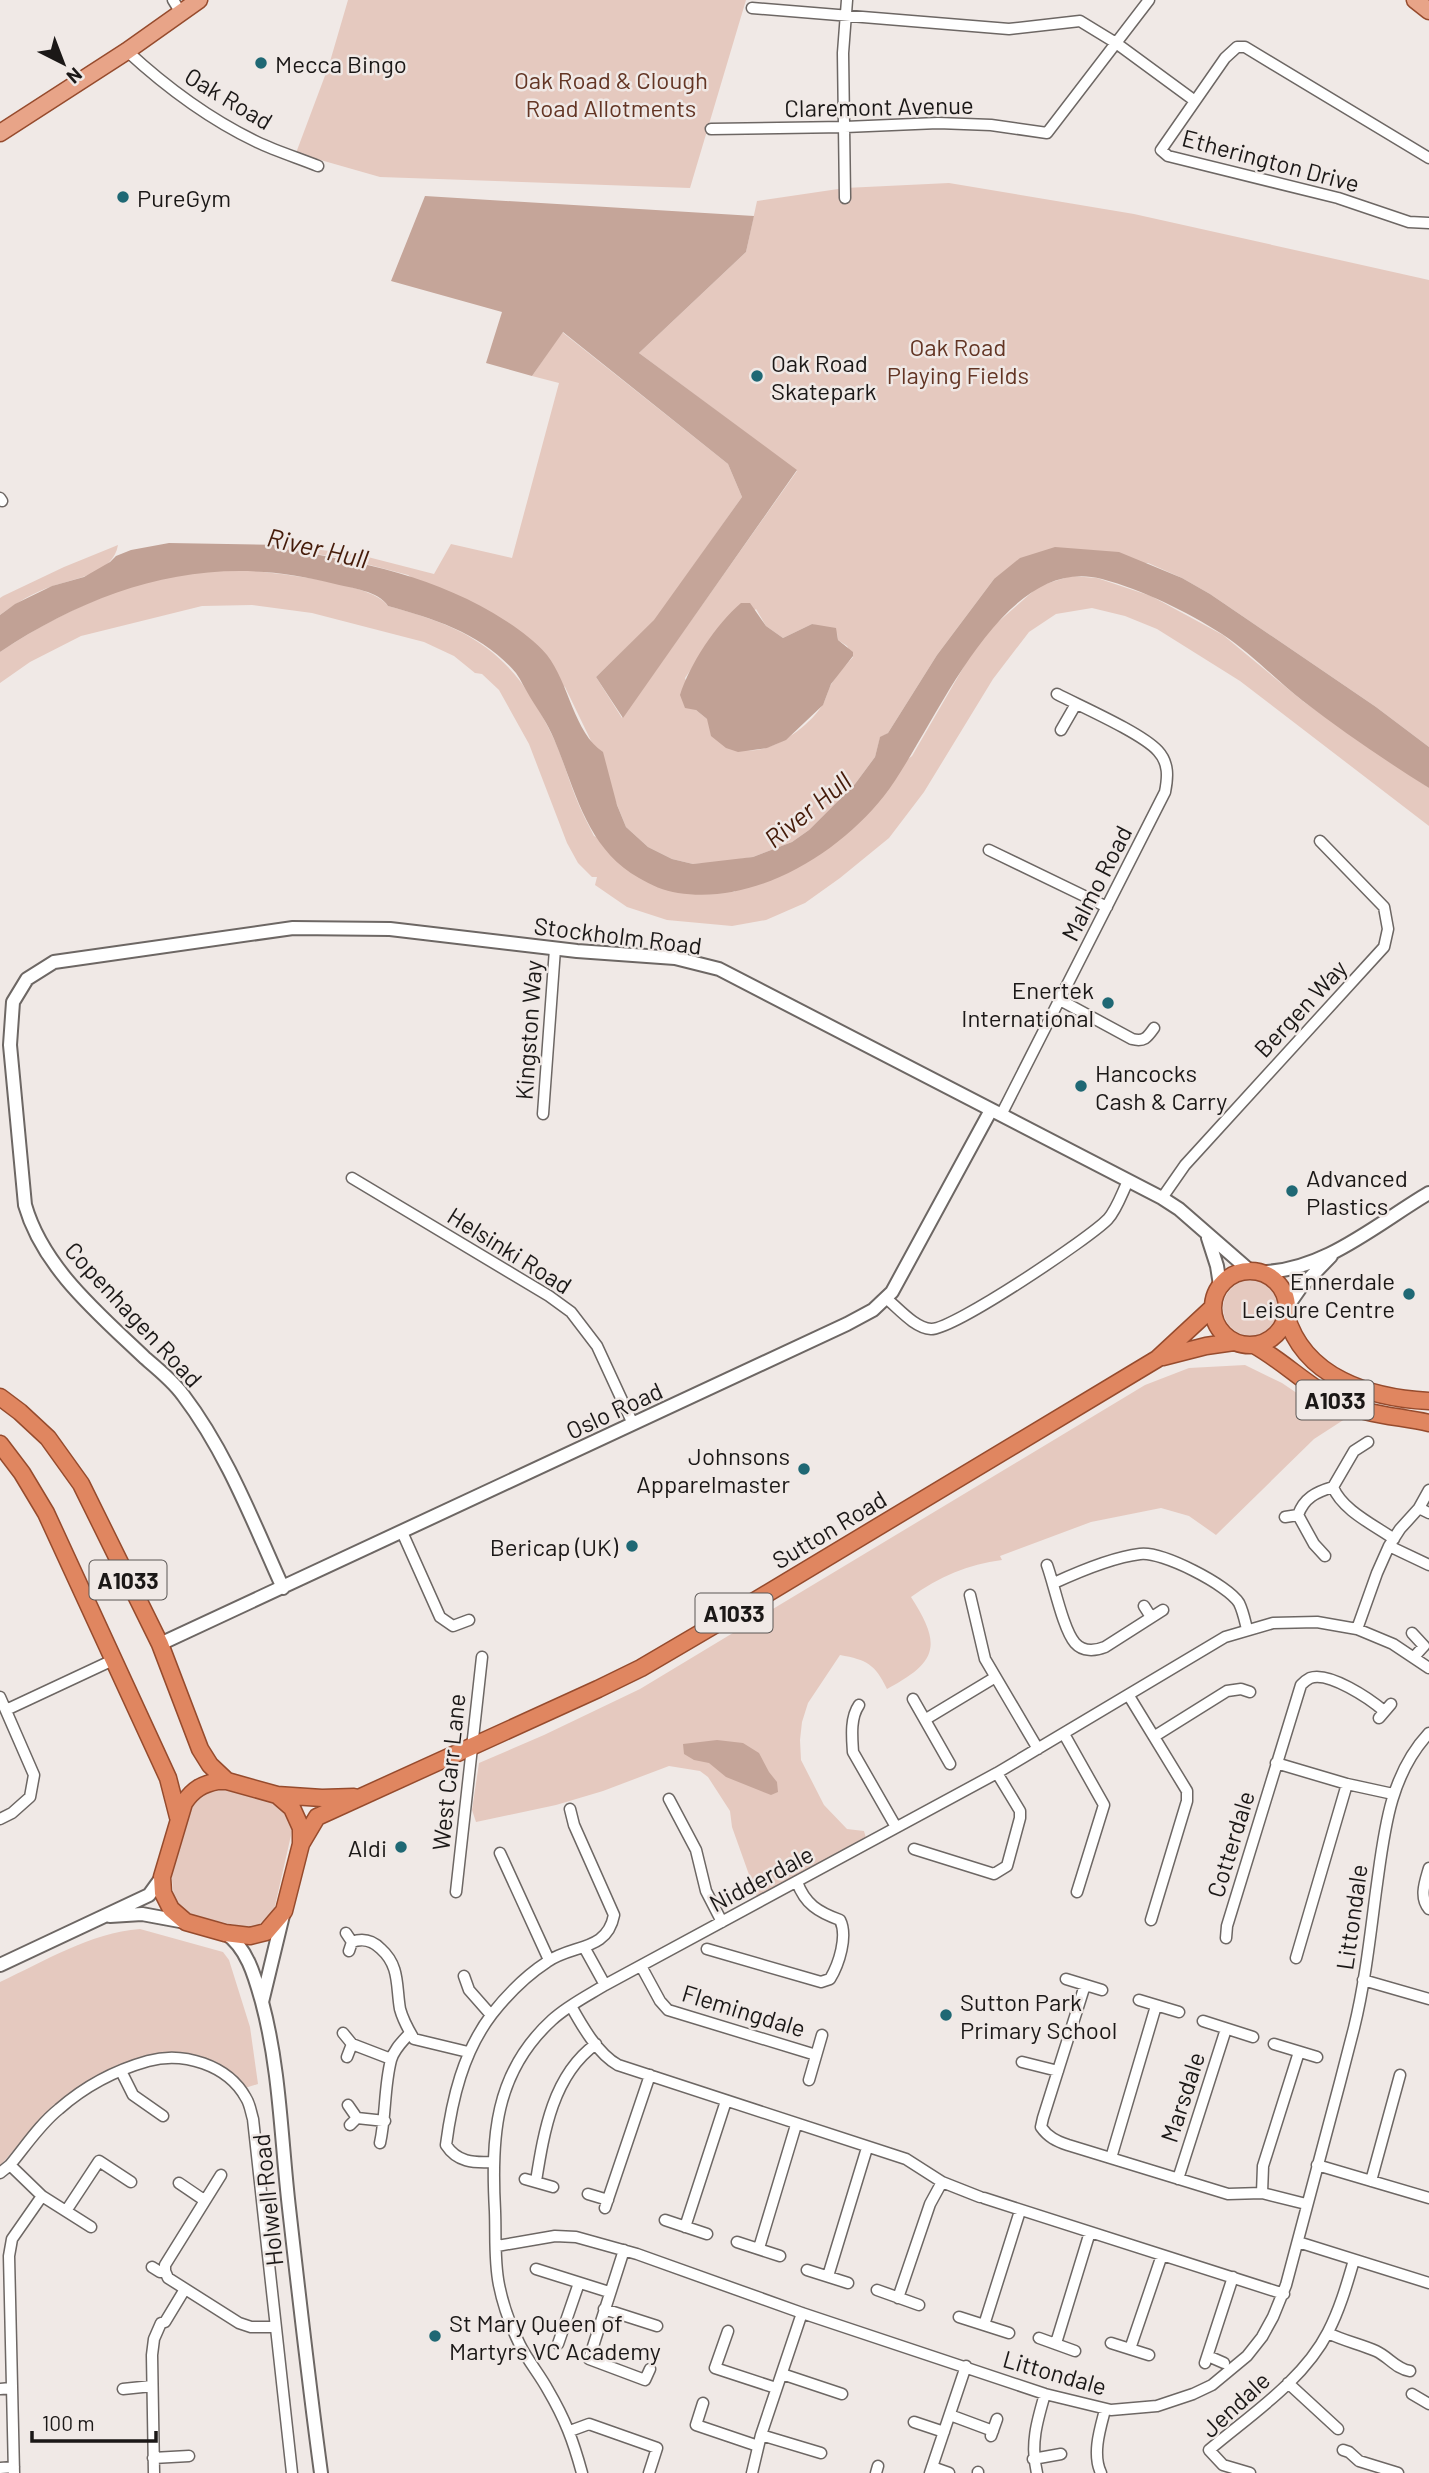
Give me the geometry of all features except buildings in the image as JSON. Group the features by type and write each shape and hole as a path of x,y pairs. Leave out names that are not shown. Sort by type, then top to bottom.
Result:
{"highway":[{"path":"1255,1271 1272,1277 1280,1285 1287,1311 1275,1335 1266,1342 1255,1345 1234,1342 1218,1328 1212,1308 1220,1285 1228,1277 1255,1271"},
{"name":"A1033","path":"1157,1359 1212,1308"},
{"name":"A1033","path":"1287,1311 1297,1342 1331,1375 1371,1393 1429,1401"},
{"name":"A1033","path":"1157,1359 1206,1346 1234,1342"},
{"name":"A1033","path":"1255,1345 1278,1358 1311,1385 1337,1401 1368,1412 1429,1423"},
{"name":"Sutton Road","path":"366,1796 641,1668 1157,1359"},
{"name":"A1033","path":"0,1398 42,1432 75,1474 160,1644 201,1749 210,1765 227,1781"},
{"name":"A1033","path":"0,1444 22,1473 46,1513 168,1778 178,1817"},
{"path":"227,1781 277,1795 292,1808 302,1828 302,1844 284,1911 272,1927 258,1935 241,1936 186,1922 177,1915 163,1893 162,1877 184,1802 194,1790 209,1783 227,1781"},
{"name":"A1033","path":"277,1795 322,1798 366,1796"},
{"name":"A1033","path":"302,1844 317,1817 366,1796"}],"main road":[{"path":"0,133 127,51 177,6 199,0"},
{"path":"1415,0 1429,11"}],"street":[{"path":"845,198 843,53 847,0"},
{"path":"1116,43 1149,0"},
{"path":"752,8 1009,29 1080,21 1116,43 1195,101 1232,51 1237,47 1245,47 1429,158"},
{"name":"Claremont Avenue","path":"711,130 951,123 991,125 1047,133 1116,43"},
{"name":"Oak Road","path":"127,51 158,80 205,112 257,142 318,166"},
{"name":"Etherington Drive","path":"1195,101 1164,143 1161,150 1168,156 1338,198 1409,222 1429,223"},
{"name":"Malmo Road","path":"996,1113 1060,1000 1165,792 1169,772 1158,751 1139,737 1057,694"},
{"path":"1061,730 1076,704"},
{"name":"Bergen Way","path":"1162,1198 1185,1165 1384,947 1388,929 1384,907 1320,841"},
{"path":"989,850 1107,907"},
{"name":"Stockholm Road","path":"7,1095 13,1002 27,979 54,962 293,928 390,929 555,949 675,958 719,969 1162,1198 1255,1271"},
{"name":"Kingston Way","path":"543,1114 555,949"},
{"path":"1060,1000 1132,1039 1140,1041 1147,1038 1154,1028"},
{"name":"Copenhagen Road","path":"7,1095 25,1205 41,1244 60,1271 95,1309 188,1401 221,1453 283,1588"},
{"name":"Oslo Road","path":"160,1644 848,1324 887,1299 996,1113"},
{"name":"Helsinki Road","path":"352,1178 549,1296 571,1312 597,1346 633,1424"},
{"path":"887,1299 918,1324 930,1329 947,1325 996,1297 1096,1231 1111,1216 1128,1181"},
{"path":"1255,1271 1289,1269 1334,1253 1429,1193"},
{"path":"1206,1234 1217,1266 1220,1285"},
{"path":"1287,1311 1301,1287 1334,1253"},
{"path":"1325,1556 1314,1544 1298,1515 1301,1505 1316,1492 1333,1487 1354,1451 1368,1442"},
{"path":"1333,1487 1336,1495 1392,1543 1429,1566"},
{"path":"1357,1629 1377,1573 1392,1543 1424,1511 1429,1490"},
{"path":"1285,1517 1298,1515"},
{"path":"402,1532 440,1618 453,1626 469,1620"},
{"path":"1054,1583 1084,1570 1140,1554 1156,1555 1182,1564 1231,1594 1240,1604 1247,1629"},
{"path":"1047,1565 1072,1639 1084,1649 1105,1647 1163,1610"},
{"path":"968,1601 985,1659 1038,1749"},
{"path":"1144,1606 1151,1617"},
{"name":"Nidderdale","path":"582,2473 570,2431 517,2337 498,2284 492,2162 498,2112 514,2070 538,2034 554,2018 605,1985 997,1773 1225,1637 1273,1623 1317,1622 1357,1629 1392,1644 1429,1668"},
{"path":"1412,1633 1424,1646 1414,1657"},
{"name":"West Carr Lane","path":"456,1892 482,1657"},
{"path":"6,1710 113,1660"},
{"name":"Cotterdale","path":"1226,1938 1227,1926 1301,1685 1309,1678 1321,1677 1363,1694 1385,1711"},
{"path":"926,1719 994,1678"},
{"path":"1155,1736 1227,1691 1241,1689 1250,1692"},
{"path":"1129,1696 1187,1791 1187,1801 1151,1920"},
{"path":"0,1697 34,1775 30,1797 12,1813 0,1818"},
{"path":"913,1699 950,1764"},
{"path":"854,1709 853,1752 897,1827"},
{"name":"Littondale","path":"497,2246 555,2236 576,2237 624,2250 1045,2394 1105,2410 1157,2406 1212,2385 1254,2346 1273,2317 1283,2294 1354,2028 1386,1823 1393,1794 1407,1760 1425,1745 1429,1733"},
{"path":"1064,1734 1104,1805 1077,1892"},
{"path":"1276,1763 1347,1784 1393,1794"},
{"path":"914,1849 995,1874 1007,1866 1020,1811 997,1773"},
{"path":"1296,1958 1347,1784"},
{"path":"669,1806 696,1850 706,1891 722,1922"},
{"path":"492,2162 460,2159 446,2146 451,2108 468,2052 491,2015 518,1987 549,1960 584,1947 608,1934 614,1915 574,1825 570,1809"},
{"path":"500,1853 549,1960"},
{"path":"1429,1868 1423,1892 1425,1905 1429,1909"},
{"path":"0,1965 149,1895 162,1877"},
{"path":"707,1949 821,1982 830,1979 843,1939 843,1926 840,1920 820,1913 806,1900 797,1882"},
{"path":"262,2002 284,1911"},
{"path":"100,1916 142,1914 186,1922"},
{"name":"Holwell Road","path":"225,1933 244,1951 262,2002 277,2084 321,2473"},
{"path":"349,1942 360,1939 374,1942 391,1958 397,1973 404,2023 414,2039 468,2052"},
{"path":"584,1947 605,1985"},
{"name":"Flemingdale","path":"641,1966 660,2001 668,2010 817,2055"},
{"path":"464,1976 465,1993 491,2015"},
{"path":"1066,1979 1102,1990"},
{"path":"1363,1980 1429,1999"},
{"name":"Marsdale","path":"1085,1985 1043,2118 1041,2127 1045,2134 1056,2141 1228,2194 1262,2193 1307,2204"},
{"name":"Marsdale","path":"1139,2000 1179,2012"},
{"path":"571,2006 596,2044 609,2060 618,2065 906,2159 942,2182 1020,2211 1283,2294"},
{"name":"Marsdale","path":"1111,2158 1156,2006"},
{"name":"Marsdale","path":"1203,2021 1252,2037"},
{"name":"Marsdale","path":"1178,2179 1226,2029"},
{"path":"343,2033 352,2044 391,2059"},
{"path":"380,2143 385,2121 391,2059 410,2033"},
{"name":"Flemingdale","path":"809,2080 822,2035"},
{"path":"347,2057 352,2044"},
{"path":"553,2187 531,2180 549,2112 568,2071 579,2056 596,2044"},
{"path":"1273,2044 1317,2057"},
{"path":"1262,2193 1264,2166 1299,2052"},
{"path":"0,2173 57,2110 92,2084 121,2071 150,2060 189,2059 214,2067 228,2077 246,2098 253,2119 292,2473"},
{"path":"1022,2062 1058,2071"},
{"path":"121,2071 134,2095 163,2116"},
{"path":"588,2194 606,2204 650,2075"},
{"path":"1370,2181 1400,2076"},
{"path":"685,2227 726,2101"},
{"path":"348,2105 354,2121 385,2121"},
{"path":"759,2248 796,2125"},
{"path":"828,2276 867,2148"},
{"path":"66,2211 99,2161 131,2182"},
{"path":"9,2165 42,2196 91,2227"},
{"path":"1317,2165 1429,2199"},
{"path":"221,2175 165,2264 165,2271 168,2278 239,2323 251,2328 275,2327"},
{"path":"898,2298 930,2204 942,2182"},
{"path":"179,2183 204,2200"},
{"path":"0,2468 14,2470 6,2388 9,2256 12,2239 42,2196"},
{"path":"984,2325 1020,2211"},
{"path":"666,2220 707,2234"},
{"path":"1056,2343 1090,2232"},
{"path":"737,2242 780,2256"},
{"path":"1298,2242 1429,2283"},
{"path":"624,2250 589,2359 645,2381 650,2369"},
{"path":"1130,2349 1162,2255"},
{"name":"Jendale","path":"1250,2473 1223,2465 1209,2450 1288,2383 1309,2361 1328,2333 1354,2260"},
{"path":"152,2267 160,2272 165,2271"},
{"path":"541,2268 609,2292"},
{"path":"807,2270 848,2283"},
{"path":"1224,2363 1207,2359 1233,2277"},
{"path":"558,2344 579,2283"},
{"path":"154,2473 154,2339 186,2289"},
{"path":"877,2290 919,2305"},
{"path":"604,2309 657,2326"},
{"path":"752,2473 761,2435 802,2313"},
{"path":"959,2317 1009,2333"},
{"path":"728,2331 715,2368 776,2388"},
{"path":"1328,2333 1347,2343 1377,2352 1401,2370 1410,2371"},
{"path":"1039,2338 1074,2350"},
{"path":"1111,2343 1149,2355"},
{"path":"949,2473 931,2470 966,2366"},
{"path":"782,2374 842,2394"},
{"name":"Jendale","path":"1288,2383 1338,2430"},
{"path":"123,2389 152,2386"},
{"path":"1037,2473 1033,2459 1035,2431 1045,2394"},
{"path":"1412,2394 1429,2404"},
{"path":"703,2403 696,2425 758,2446"},
{"path":"1101,2473 1097,2445 1105,2410"},
{"path":"950,2415 992,2434 997,2419"},
{"path":"913,2423 944,2432"},
{"path":"570,2431 589,2424 657,2448 649,2473"},
{"path":"761,2435 821,2453"},
{"path":"1343,2450 1359,2461 1398,2473"},
{"path":"1033,2459 1062,2454"},
{"path":"153,2458 189,2456"}],"green space":[{"name":"Oak Road & Clough Road Allotments","path":"348,0 746,0 690,188 380,177 296,153 329,65"},
{"name":"Oak Road Playing Fields","path":"949,183 1134,214 1429,280 1429,747 1376,707 1210,594 1148,563 994,579 937,655 888,733 880,738 875,757 855,784 809,830 792,842 753,857 693,864 672,859 648,847 626,827 593,745 565,687 408,575 343,558 282,549 283,545 360,555 434,574 451,544 512,558 559,383 532,376 562,332 728,464 742,497 655,620 596,677 622,718 797,471 639,353 746,252 757,201 845,188","holes":["756,609 766,626 783,638 812,624 837,633 838,640 847,646 853,657 834,680 823,704 800,729 767,748 745,750 696,710 685,678 696,662"]},
{"path":"118,545 115,555 101,569 39,591 0,615 0,598 3,596"},
{"path":"245,570 322,580 363,591 379,598 388,606 445,625 488,649 523,685 538,708 594,836 734,892 912,756 970,656 989,630 1039,586 1071,576 1097,578 1151,596 1223,635 1304,702 1429,788 1429,826 1240,681 1157,629 1125,616 1092,608 1056,614 1029,632 993,679 924,792 889,838 805,903 766,920 732,926 667,920 627,907 595,885 597,877 592,877 578,863 567,843 529,744 499,690 482,674 475,673 454,656 424,642 312,613 252,605 202,606 81,636 30,662 0,683 0,652 84,605 128,588 174,575"},
{"path":"1251,1280 1262,1282 1271,1288 1277,1297 1277,1319 1271,1328 1262,1334 1251,1336 1240,1334 1231,1328 1225,1319 1223,1308 1225,1297 1231,1288 1240,1282"},
{"path":"1245,1365 1282,1383 1310,1402 1348,1417 1314,1439 1216,1535 1189,1516 1161,1508 1091,1522 1000,1556 1002,1560 954,1572 911,1597 928,1628 930,1651 917,1670 887,1689 869,1664 840,1655 808,1703 802,1722 801,1760 824,1805 847,1829 864,1831 866,1838 757,1897 732,1827 730,1811 708,1777 700,1771 669,1766 556,1805 476,1822 472,1810 479,1763 640,1689 1145,1385 1189,1368"},
{"path":"221,1787 265,1798 274,1803 288,1819 292,1831 274,1910 254,1929 194,1916 182,1910 174,1898 171,1871 191,1801 199,1793"},
{"path":"140,1929 223,1952 229,1960 250,2027 258,2084 245,2088 217,2065 190,2054 175,2052 144,2057 114,2070 59,2104 0,2166 0,1982 86,1942"}],"shaded area":[{"path":"425,196 754,216 746,252 639,353 797,470 623,718 596,677 654,620 742,497 728,464 563,332 532,376 486,363 502,312 391,281"},
{"path":"169,543 283,545 283,549 370,565 454,593 506,621 538,645 555,666 585,733 603,752 617,805 626,827 648,847 672,859 693,864 753,857 792,842 809,830 855,784 875,757 880,737 888,733 937,655 994,579 1020,558 1055,547 1119,552 1182,578 1210,594 1376,707 1429,747 1429,788 1334,724 1208,625 1133,589 1102,579 1065,578 1032,593 1001,619 973,653 884,796 843,838 792,871 765,883 707,895 678,893 639,878 621,866 606,851 585,817 549,728 518,676 503,659 457,630 388,606 371,594 290,575 246,571 203,573 160,580 119,592 39,628 0,652 0,615 15,604 52,586 84,577 116,556 131,550"},
{"path":"741,603 750,603 766,626 783,638 812,624 836,628 838,640 853,652 853,656 831,684 823,705 786,740 767,748 738,752 726,748 711,736 707,719 696,710 685,708 680,695 690,670 705,645"},
{"path":"717,1740 743,1743 759,1753 777,1782 778,1792 771,1795 726,1777 709,1763 694,1760 684,1754 683,1744"}],"place":[{"name":"Mecca Bingo","path":"261,63"},
{"name":"PureGym","path":"123,197"},
{"name":"Oak Road Skatepark","path":"757,376"},
{"name":"Enertek International","path":"1108,1003"},
{"name":"Hancocks Cash & Carry","path":"1081,1086"},
{"name":"Advanced Plastics","path":"1292,1191"},
{"name":"Ennerdale Leisure Centre","path":"1409,1294"},
{"name":"Johnsons Apparelmaster","path":"804,1469"},
{"name":"Bericap (UK)","path":"632,1546"},
{"name":"Aldi","path":"401,1847"},
{"name":"Sutton Park Primary School","path":"946,2015"},
{"name":"St Mary Queen of Martyrs VC Academy","path":"435,2336"}],"water label":[{"name":"River Hull","path":"318,547"},
{"name":"River Hull","path":"807,809"}]}
